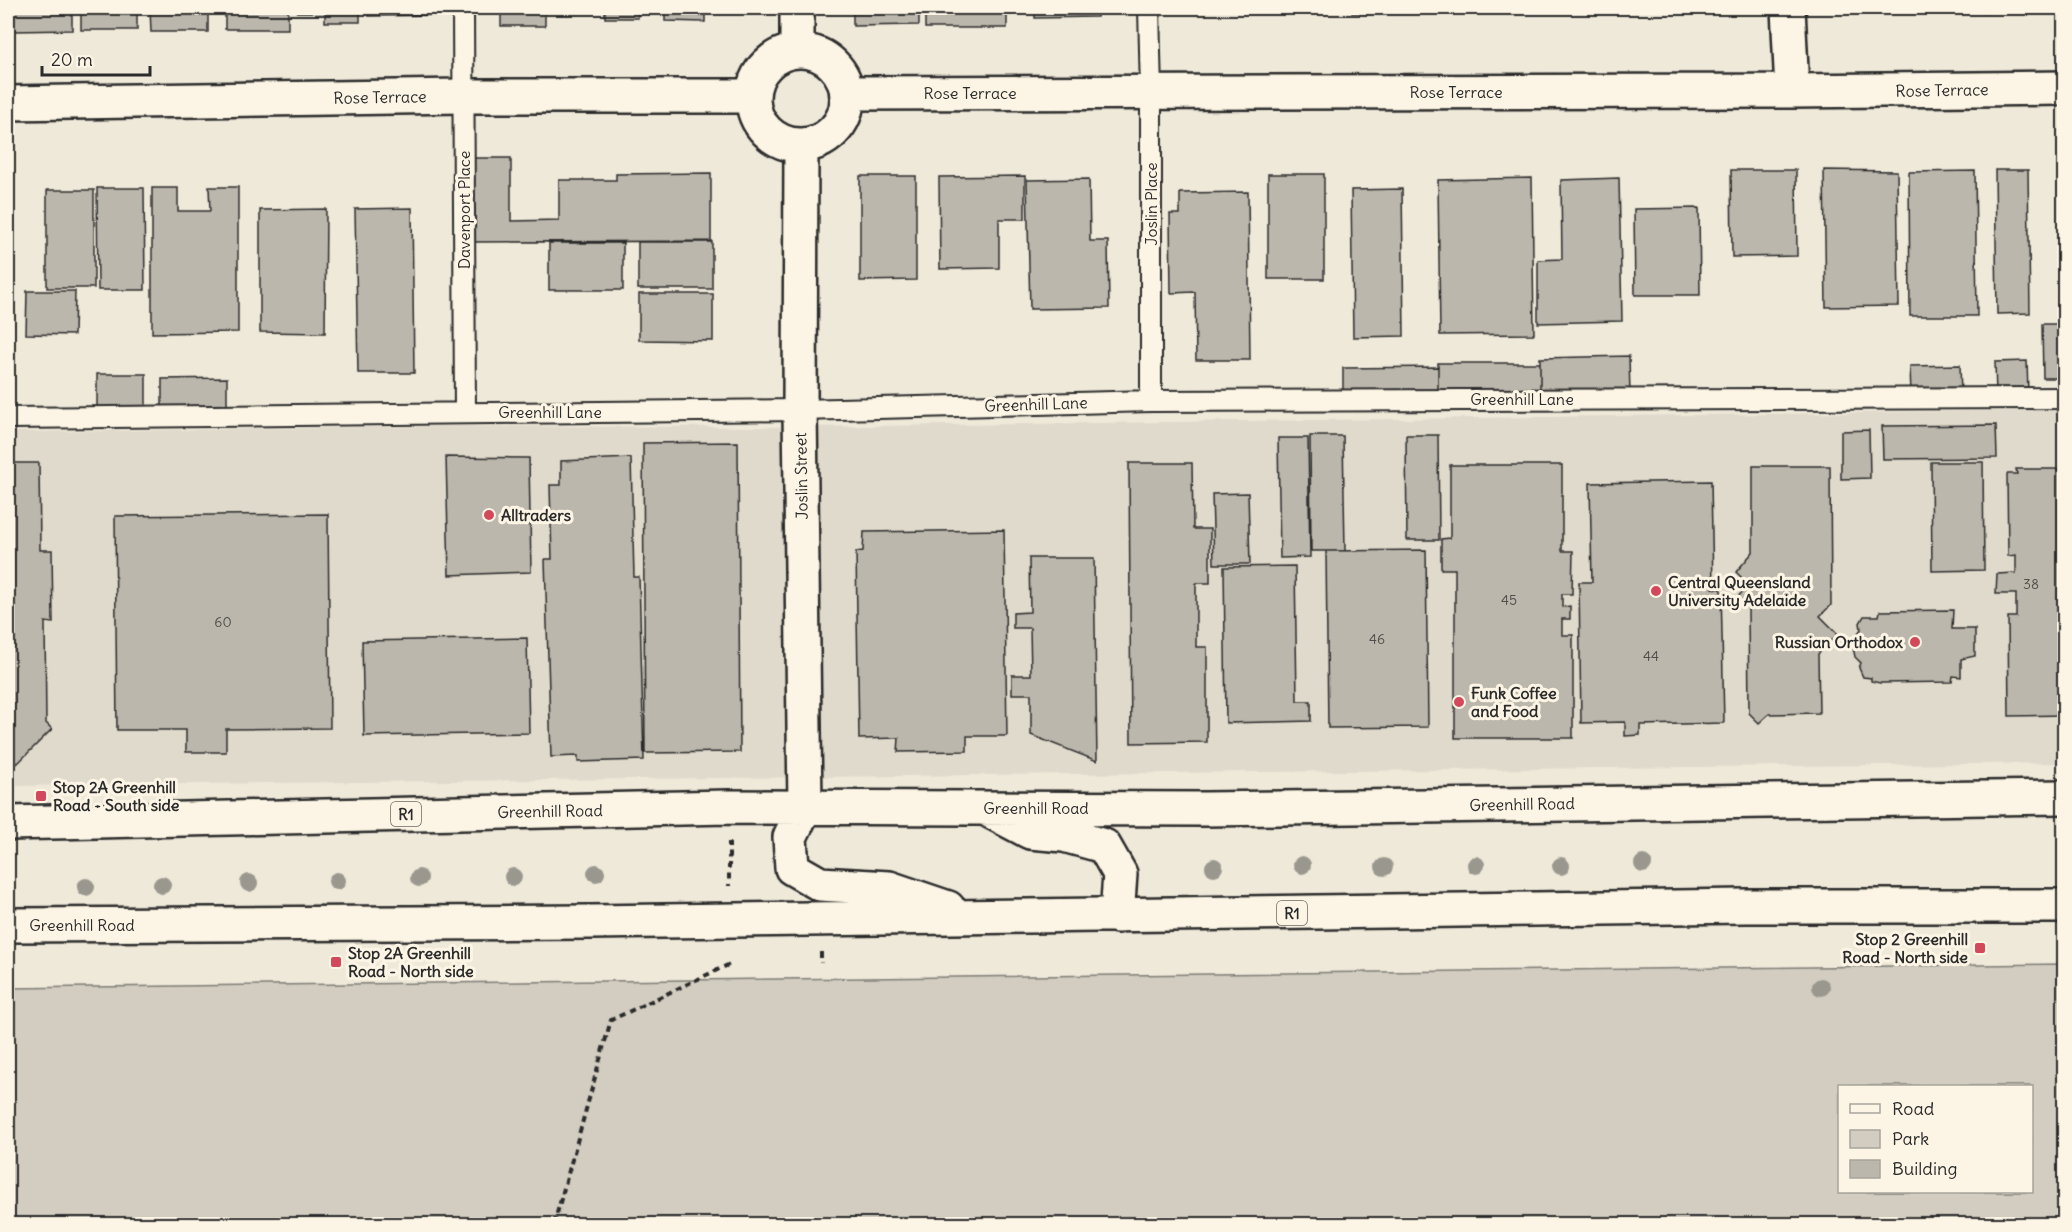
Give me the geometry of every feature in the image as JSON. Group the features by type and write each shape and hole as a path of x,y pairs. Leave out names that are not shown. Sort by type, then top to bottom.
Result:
{"main road":[{"path":"797,8 797,50"},
{"path":"1787,10 1792,91"},
{"path":"797,50 811,52 825,58 836,67 847,93 846,108 840,123 830,135 817,142 801,145 782,142 766,131 755,115 752,96 756,79 765,64 780,54 797,50"},
{"name":"Rose Terrace","path":"847,93 1792,91 2064,88"},
{"name":"Rose Terrace","path":"8,103 463,96 752,96"},
{"name":"Joslin Street","path":"801,145 800,410 805,807"},
{"name":"Greenhill Road","path":"8,823 805,807 1205,809 2064,797"},
{"path":"805,807 790,837 792,868 820,885 889,888 972,916"},
{"path":"984,808 1030,832 1064,835 1104,846 1120,874 1117,916"},
{"name":"Greenhill Road","path":"8,925 591,922 1745,906 2064,906"}],"lane":[{"name":"Davenport Place","path":"463,8 465,413"},
{"name":"Joslin Place","path":"1149,8 1151,401"},
{"name":"Greenhill Lane","path":"8,418 800,410 1151,401 2064,398"}],"path":[{"path":"729,849 729,892"},
{"path":"554,1224 611,1020 730,964"}],"shaded area":[{"path":"2064,410 2064,763 8,786 8,432 465,426 801,427"}],"green space":[{"path":"2064,964 2064,1224 8,1224 8,988"}],"building":[{"path":"14,8 72,8 72,30 14,31"},
{"path":"81,8 137,8 137,30 81,30"},
{"path":"150,8 208,8 208,32 151,32"},
{"path":"225,8 288,8 288,29 225,29"},
{"path":"297,8 360,8 360,22 325,22 325,12 297,12"},
{"path":"369,8 433,8 433,15 369,16"},
{"path":"501,8 545,8 545,26 501,26"},
{"path":"605,8 638,8 638,18 605,18"},
{"path":"665,8 705,8 705,22 665,21"},
{"path":"853,8 919,8 919,25 853,26"},
{"path":"925,8 1007,8 1007,28 925,28"},
{"path":"1035,8 1097,8 1097,17 1035,18"},
{"path":"1352,8 1421,8 1421,13 1352,13"},
{"path":"1438,8 1483,8 1483,10 1438,10"},
{"path":"1588,8 1630,8 1630,11 1588,12"},
{"path":"1948,8 2000,8 2000,12 1948,12"},
{"path":"2020,8 2064,8 2064,9 2020,10"},
{"path":"474,158 511,158 511,221 559,220 559,180 616,180 616,174 711,173 711,241 474,242"},
{"path":"1731,170 1796,170 1797,256 1732,257"},
{"path":"1824,170 1897,171 1899,306 1826,307"},
{"path":"1995,170 2028,170 2030,313 1997,314"},
{"path":"1975,171 1977,316 1910,316 1909,172"},
{"path":"1268,174 1324,174 1324,279 1268,279"},
{"path":"860,176 916,176 916,280 860,281"},
{"path":"1025,176 1025,219 999,219 999,268 940,269 939,177"},
{"path":"1532,178 1534,334 1440,335 1438,180"},
{"path":"1619,178 1622,321 1538,323 1538,260 1562,259 1561,180"},
{"path":"1089,179 1090,241 1108,241 1109,308 1030,309 1027,180"},
{"path":"209,187 238,187 238,332 152,333 152,188 178,188 178,211 210,211"},
{"path":"97,188 144,188 145,290 98,290"},
{"path":"1402,189 1404,336 1353,337 1351,190"},
{"path":"47,190 94,190 94,288 47,288"},
{"path":"1248,192 1250,360 1196,360 1195,292 1171,293 1170,214 1180,214 1180,193"},
{"path":"412,208 414,373 358,373 355,209"},
{"path":"1699,208 1700,295 1635,295 1634,209"},
{"path":"326,209 325,333 260,332 260,210"},
{"path":"638,242 712,242 712,289 638,289"},
{"path":"549,243 623,243 623,290 549,290"},
{"path":"27,291 75,291 74,335 26,334"},
{"path":"639,294 713,294 713,341 639,340"},
{"path":"2042,324 2064,324 2064,378 2043,378"},
{"path":"1629,356 1630,395 1540,396 1540,358"},
{"path":"2027,361 2028,393 1996,394 1995,362"},
{"path":"1438,363 1540,363 1540,396 1438,396"},
{"path":"1960,365 1961,395 1911,395 1910,366"},
{"path":"1438,367 1438,396 1343,395 1343,368"},
{"path":"97,374 146,374 146,407 97,407"},
{"path":"227,378 227,408 162,409 162,379"},
{"path":"1996,425 1997,458 1883,459 1882,426"},
{"path":"1869,430 1870,478 1841,479 1841,431"},
{"path":"1406,435 1438,435 1439,540 1407,540"},
{"path":"1310,436 1343,436 1345,551 1311,551"},
{"path":"1278,438 1308,438 1310,557 1280,558"},
{"path":"738,442 740,752 645,753 643,443"},
{"name":"Alltraders","path":"446,457 529,458 531,572 449,575"},
{"path":"631,458 634,577 639,577 644,760 578,762 578,756 551,757 545,559 552,559 550,485 561,485 561,461"},
{"path":"1931,462 1983,462 1984,570 1932,571"},
{"path":"8,463 39,463 40,550 52,550 53,623 45,622 46,723 52,729 17,764 8,754"},
{"path":"1129,463 1192,463 1193,529 1210,529 1210,583 1196,583 1196,647 1207,647 1207,742 1131,743"},
{"path":"1450,465 1562,465 1562,551 1573,551 1572,594 1562,594 1562,607 1570,606 1570,619 1562,619 1562,635 1573,635 1573,738 1455,738 1455,569 1441,569 1441,539 1450,538"},
{"path":"1753,466 1830,466 1831,605 1820,616 1838,634 1818,654 1819,713 1769,714 1759,723 1749,713 1748,608 1737,598 1743,591 1736,585 1742,578 1736,572 1753,552"},
{"path":"2016,469 2064,469 2064,715 2009,716 2008,617 2016,617 2016,594 1996,594 1997,574 2016,573 2016,555 2008,556 2007,474 2017,474"},
{"path":"1711,481 1713,588 1721,589 1724,723 1640,725 1640,735 1625,736 1625,722 1581,723 1579,582 1592,582 1590,483"},
{"path":"1248,493 1250,564 1214,564 1212,494"},
{"path":"328,514 330,728 226,729 226,752 186,752 186,730 117,730 115,516"},
{"path":"1004,530 1007,736 967,736 967,751 898,752 899,738 859,739 856,552 863,551 864,532"},
{"path":"1426,550 1428,727 1328,728 1326,551"},
{"path":"1029,558 1094,558 1097,761 1031,735 1031,694 1012,694 1012,675 1031,675 1030,628 1013,628 1013,613 1030,612"},
{"path":"1295,566 1297,701 1311,701 1311,721 1226,723 1224,567"},
{"name":"Russian Orthodox","path":"1953,610 1952,629 1975,629 1975,656 1961,659 1961,677 1953,676 1952,682 1880,683 1863,677 1859,668 1861,663 1855,657 1853,647 1864,616 1879,616 1880,611"},
{"path":"527,638 529,733 364,736 362,641"}],"place":[{"name":"Alltraders","path":"489,515"},
{"name":"Central Queensland University Adelaide","path":"1656,591"},
{"name":"Russian Orthodox","path":"1915,642"},
{"name":"Funk Coffee and Food","path":"1459,702"},
{"name":"Stop 2A Greenhill Road - South side","path":"41,796"},
{"name":"Stop 2 Greenhill Road - North side","path":"1980,948"},
{"name":"Stop 2A Greenhill Road - North side","path":"336,962"}]}
